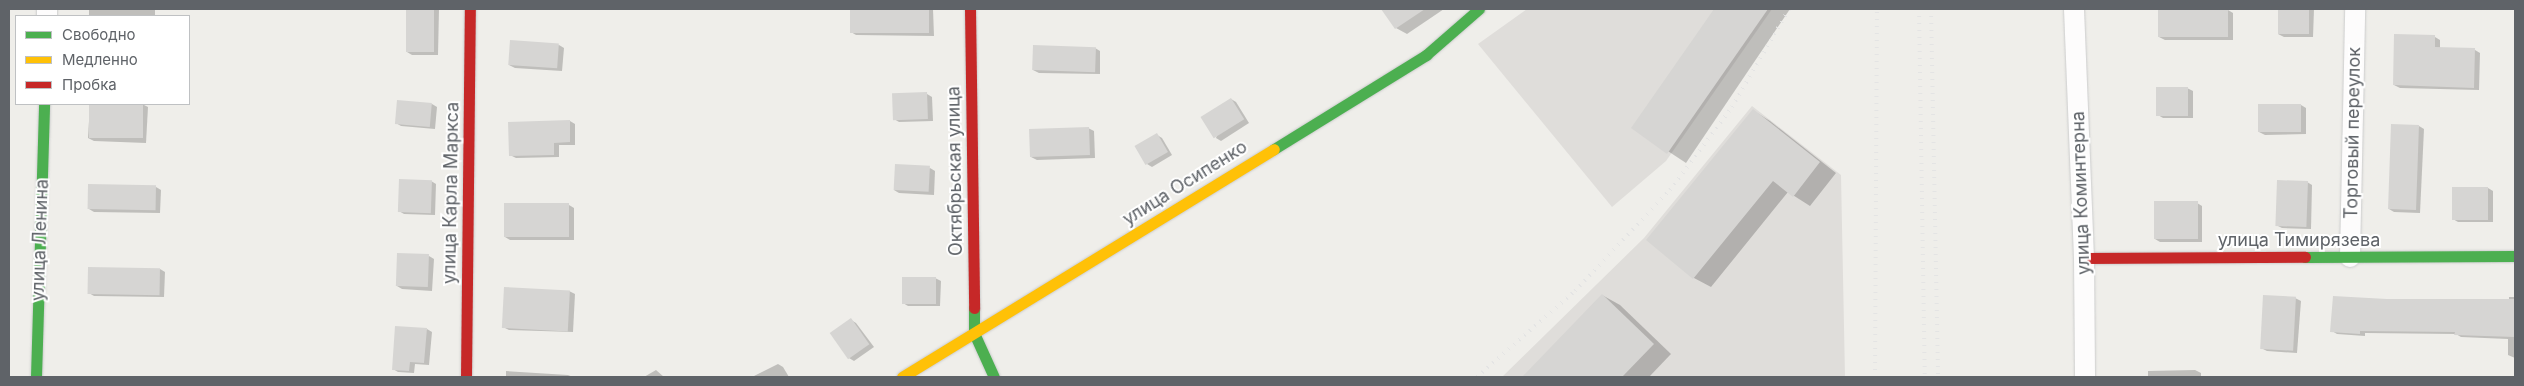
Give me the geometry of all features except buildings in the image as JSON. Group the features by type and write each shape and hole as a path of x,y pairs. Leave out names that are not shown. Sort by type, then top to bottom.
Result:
{"street":[{"name":"улица Карла Маркса","path":"466,377 470,9"},
{"name":"Октябрьская улица","path":"970,9 974,333"},
{"name":"улица Осипенко","path":"902,377 1426,55 1479,9"},
{"name":"улица Коминтерна","path":"2074,9 2084,258 2085,377"},
{"name":"Торговый переулок","path":"2350,257 2355,9"},
{"name":"улица Ленина","path":"36,377 44,105"},
{"name":"улица Тимирязева","path":"2084,258 2515,256"},
{"path":"974,333 994,377"}],"shaded area":[{"path":"1527,9 1772,9 1666,161 1612,207 1478,44"},
{"path":"1752,106 1841,175 1845,377 1502,377 1644,238"}],"railway":[{"path":"1477,377 1575,291 1670,190 1732,107 1789,9"},
{"path":"1875,377 1877,9"},
{"path":"1919,9 1925,377"},
{"path":"1931,9 1938,377"}],"traffic: fast":[{"path":"1274,149 1426,55 1479,9"},
{"path":"36,377 44,105"},
{"path":"2305,257 2515,256"},
{"path":"974,308 974,333 994,377"}],"traffic: slow":[{"path":"902,377 1274,149"}],"traffic: jam":[{"path":"466,377 470,9"},
{"path":"970,9 974,308"},
{"path":"2084,258 2305,257"}]}
